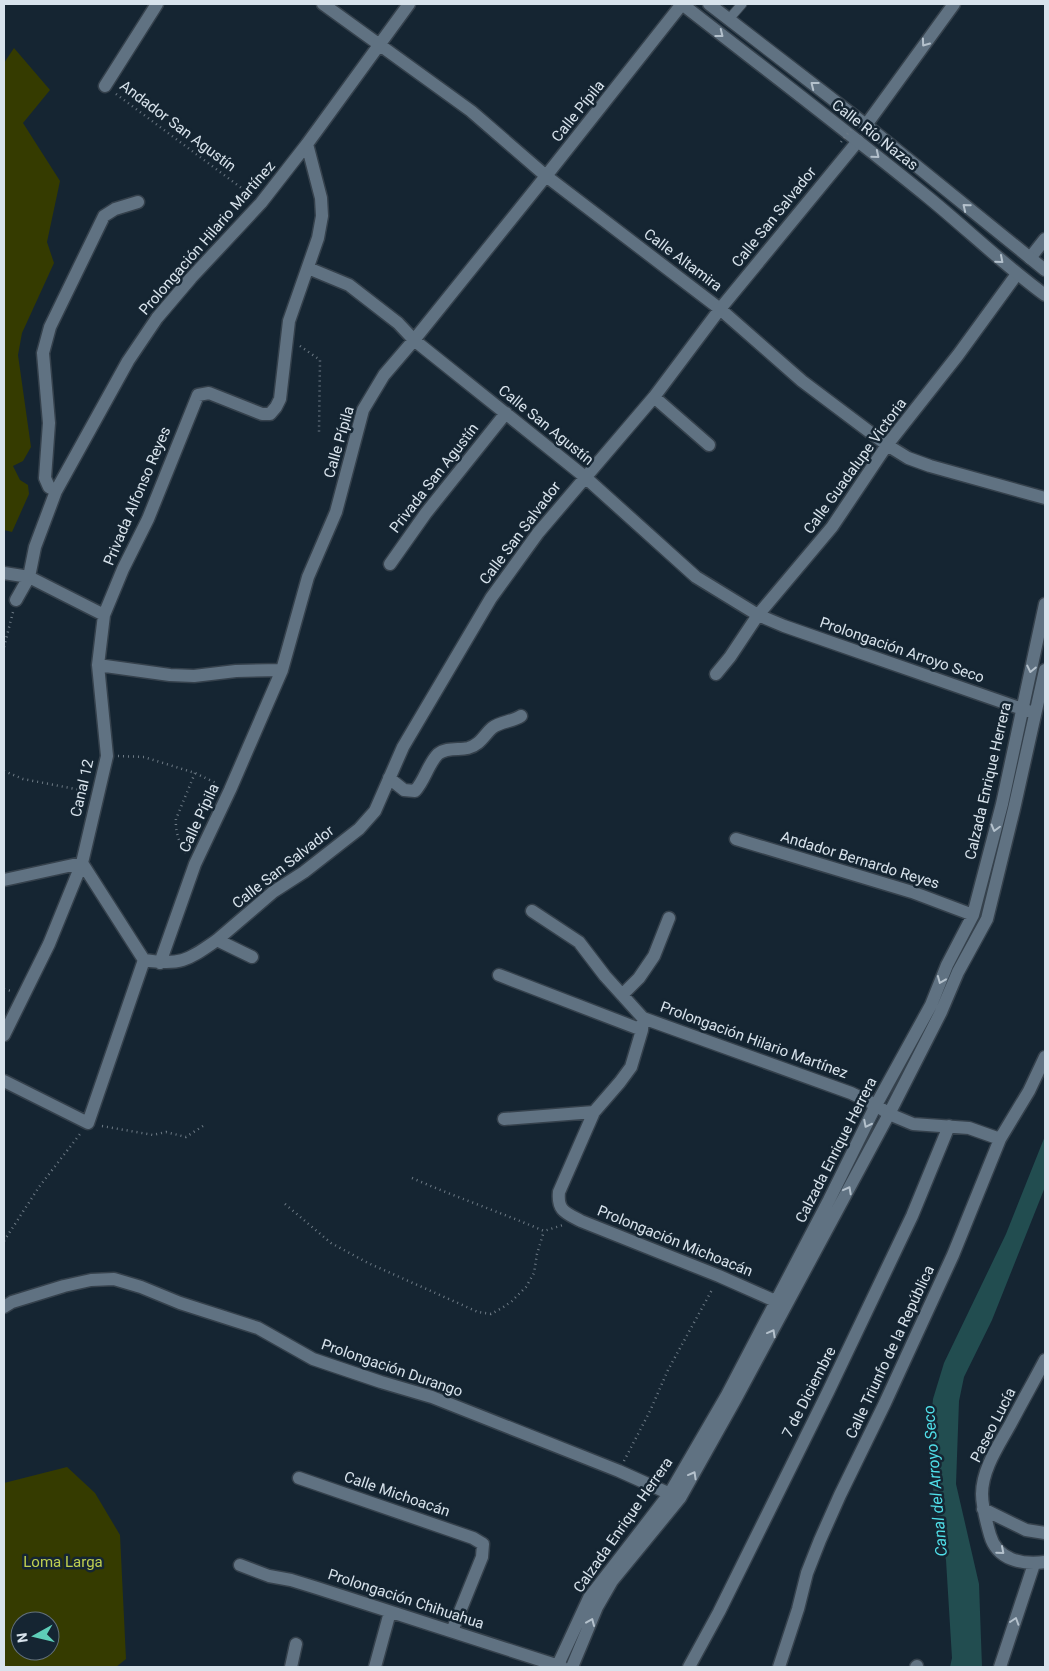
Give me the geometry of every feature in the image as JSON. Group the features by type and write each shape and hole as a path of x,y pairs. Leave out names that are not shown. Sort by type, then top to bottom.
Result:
{"street":[{"path":"105,86 157,4"},
{"name":"Calle Altamira","path":"323,4 471,111 546,176 720,309 802,381 888,445 908,458 930,466 1045,498"},
{"name":"Prolongación Hilario Martínez","path":"16,600 29,577 35,547 56,491 128,360 157,318 191,278 261,203 307,144 409,4"},
{"name":"Calle Río Nazas","path":"682,4 858,141 930,199 1017,274 1045,295"},
{"name":"Calle Pípila","path":"160,963 195,864 230,790 282,670 308,577 336,512 363,410 384,375 546,176 682,4"},
{"name":"Calle Río Nazas","path":"709,4 863,122 1045,270"},
{"path":"863,122 954,4"},
{"name":"Calle San Salvador","path":"144,960 160,963 183,961 195,956 217,940 273,892 304,872 359,829 375,811 402,747 491,598 538,533 654,397 720,309 858,141"},
{"path":"287,336 295,303 318,238 322,216 321,198 307,144"},
{"path":"56,491 48,487 45,478 49,423 43,353 50,327 104,216 115,209 138,202"},
{"path":"1030,258 1045,239"},
{"name":"Calle San Agustín","path":"308,268 349,285 398,323 414,340 585,477 696,577 758,615"},
{"name":"Calle Guadalupe Victoria","path":"716,674 730,657 758,615 832,527 888,445 958,355 1017,274"},
{"name":"Privada Alfonso Reyes","path":"104,615 123,569 159,495 198,394 209,393 262,414 270,414 280,398 287,336"},
{"path":"654,397 709,445"},
{"name":"Privada San Agustín","path":"390,564 426,513 506,413"},
{"path":"4,573 29,577 104,615"},
{"name":"Calzada Enrique Herrera","path":"781,1304 876,1105 931,1005 947,965 973,915 1002,804 1045,604"},
{"name":"Canal 12","path":"4,1035 49,944 82,863 107,756 98,666 104,615"},
{"name":"Prolongación Arroyo Seco","path":"758,615 823,640 1035,713"},
{"path":"98,666 194,676 229,672 282,670"},
{"name":"Calzada Enrique Herrera","path":"572,1667 597,1607 612,1581 675,1496 727,1395 889,1114 941,1012 958,972 987,919 1045,670"},
{"path":"389,778 404,790 415,791 434,758 440,752 449,749 469,748 479,743 491,729 521,716"},
{"name":"Andador Bernardo Reyes","path":"736,839 912,892 973,915"},
{"path":"4,880 82,863 144,960 88,1123 4,1081"},
{"name":"Prolongación Hilario Martínez","path":"532,911 579,942 605,976 622,994 642,1024 851,1093 876,1105 889,1114 913,1124 969,1128 1000,1139"},
{"path":"622,994 639,978 654,956 669,918"},
{"path":"217,940 252,957"},
{"path":"499,975 642,1024 631,1067 594,1112 504,1118"},
{"name":"Calle Triunfo de la República","path":"779,1667 798,1609 807,1573 820,1540 949,1264 1000,1139 1029,1092 1045,1056"},
{"name":"Prolongación Michoacán","path":"594,1112 559,1192 558,1200 562,1209 581,1221 719,1276 781,1304"},
{"name":"7 de Diciembre","path":"689,1667 719,1612 836,1375 912,1216 949,1126"},
{"name":"Prolongación Durango","path":"4,1307 12,1302 64,1286 91,1280 114,1279 258,1328 313,1359 432,1397 619,1471 675,1496"},
{"name":"Paseo Lucía","path":"1039,1563 1020,1563 1003,1555 992,1543 983,1509 982,1492 993,1457 1045,1360"},
{"name":"Calle Michoacán","path":"299,1478 473,1538 483,1544 482,1557 452,1631"},
{"name":"Calzada Enrique Herrera","path":"559,1667 589,1598 675,1496"},
{"path":"983,1509 1026,1530 1045,1533"},
{"path":"1000,1667 1039,1563"},
{"name":"Prolongación Chihuahua","path":"240,1565 269,1576 308,1585 452,1631 559,1667"},
{"path":"375,1667 390,1612"},
{"path":"291,1667 296,1644"}],"lane":[{"path":"729,19 742,4"}],"path":[{"name":"Andador San Agustín","path":"105,86 261,203"},
{"path":"841,142 863,122"},
{"path":"287,336 320,360 319,432"},
{"path":"4,647 16,600"},
{"path":"107,756 144,757 195,773 230,790"},
{"path":"4,771 23,779 97,794"},
{"path":"195,773 176,819 176,826 183,850 195,864"},
{"path":"4,1241 39,1187 88,1123 153,1135 166,1132 186,1137 206,1124"},
{"path":"285,1204 338,1247 368,1263 478,1312 491,1314 512,1301 526,1287 534,1273 544,1231 412,1178"},
{"path":"619,1471 650,1411 668,1370 719,1276"}],"green space":[{"path":"14,48 50,90 23,123 60,181 47,242 54,263 22,333 18,355 31,447 23,461 13,466 20,480 28,485 29,494 12,532 4,530 4,63"},
{"name":"Loma Larga","path":"67,1467 95,1493 120,1535 126,1659 116,1667 4,1667 4,1483"}],"water":[{"name":"Canal del Arroyo Seco","path":"1045,1136 1045,1187 992,1320 964,1377 959,1401 956,1484 979,1584 982,1667 950,1667 952,1658 946,1560 934,1504 930,1429 933,1399 944,1363 1006,1234"}]}
